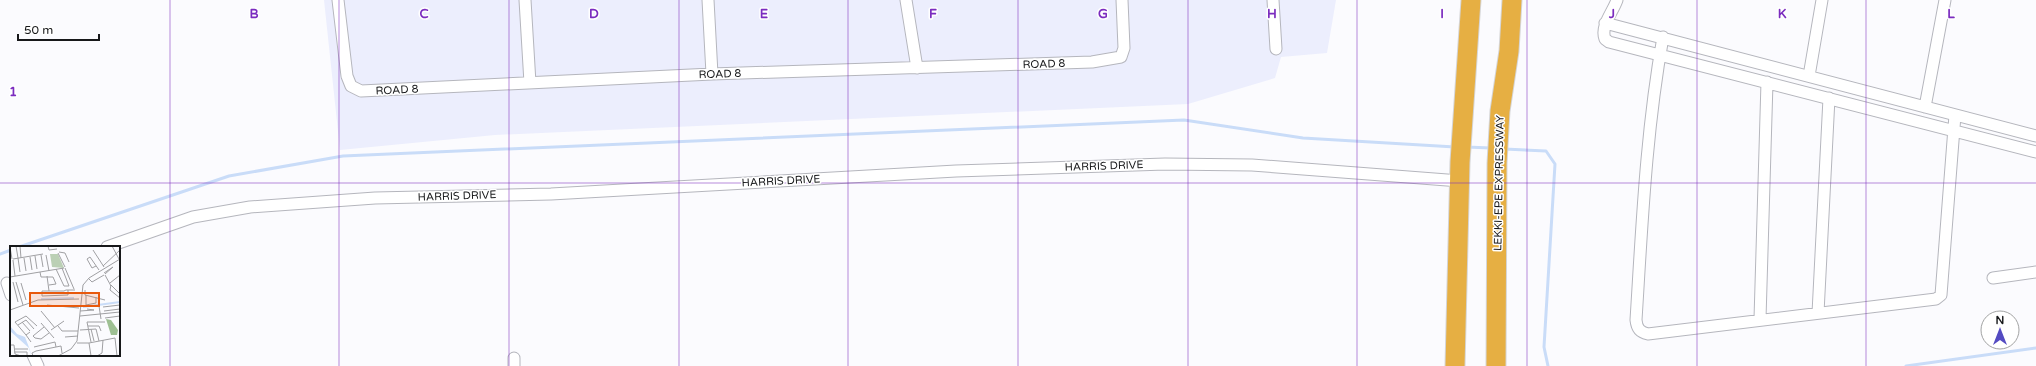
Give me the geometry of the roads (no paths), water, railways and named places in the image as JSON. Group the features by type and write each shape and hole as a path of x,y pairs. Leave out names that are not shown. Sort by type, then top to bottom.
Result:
{"highway":[{"path":"1455,366 1460,162 1471,0"},
{"name":"LEKKI-EPE EXPRESSWAY","path":"1496,366 1497,163 1500,111 1509,51 1512,0"}],"street":[{"name":"ROAD 8","path":"338,0 346,76 351,86 361,91 712,74 1092,62 1121,57 1124,48 1122,0"},
{"path":"525,0 530,83"},
{"path":"708,0 712,74"},
{"path":"906,0 917,68"},
{"path":"1273,0 1276,49"},
{"path":"1618,0 1605,23 1603,35 1605,39 2036,152"},
{"path":"1809,76 1822,0"},
{"path":"1925,107 1945,0"},
{"path":"1605,23 2036,136"},
{"path":"1664,38 1651,105 1645,173 1637,327 1641,332 1648,334 1760,319 1936,299 1941,295 1954,115"},
{"path":"1760,319 1767,82"},
{"path":"1818,313 1829,98"},
{"name":"HARRIS DRIVE","path":"110,246 193,217 250,207 368,199 551,194 956,171 1165,164 1252,165 1460,181"},
{"path":"1993,278 2036,272"},
{"path":"33,356 38,366"}],"waterway":[{"path":"22,246 229,176 343,156 1184,120 1303,138 1455,147"},
{"path":"1466,147 1491,148"},
{"path":"1504,149 1546,151 1555,164 1544,347 1548,366"},
{"path":"0,254 10,250"},
{"path":"1906,366 2036,348"}]}
